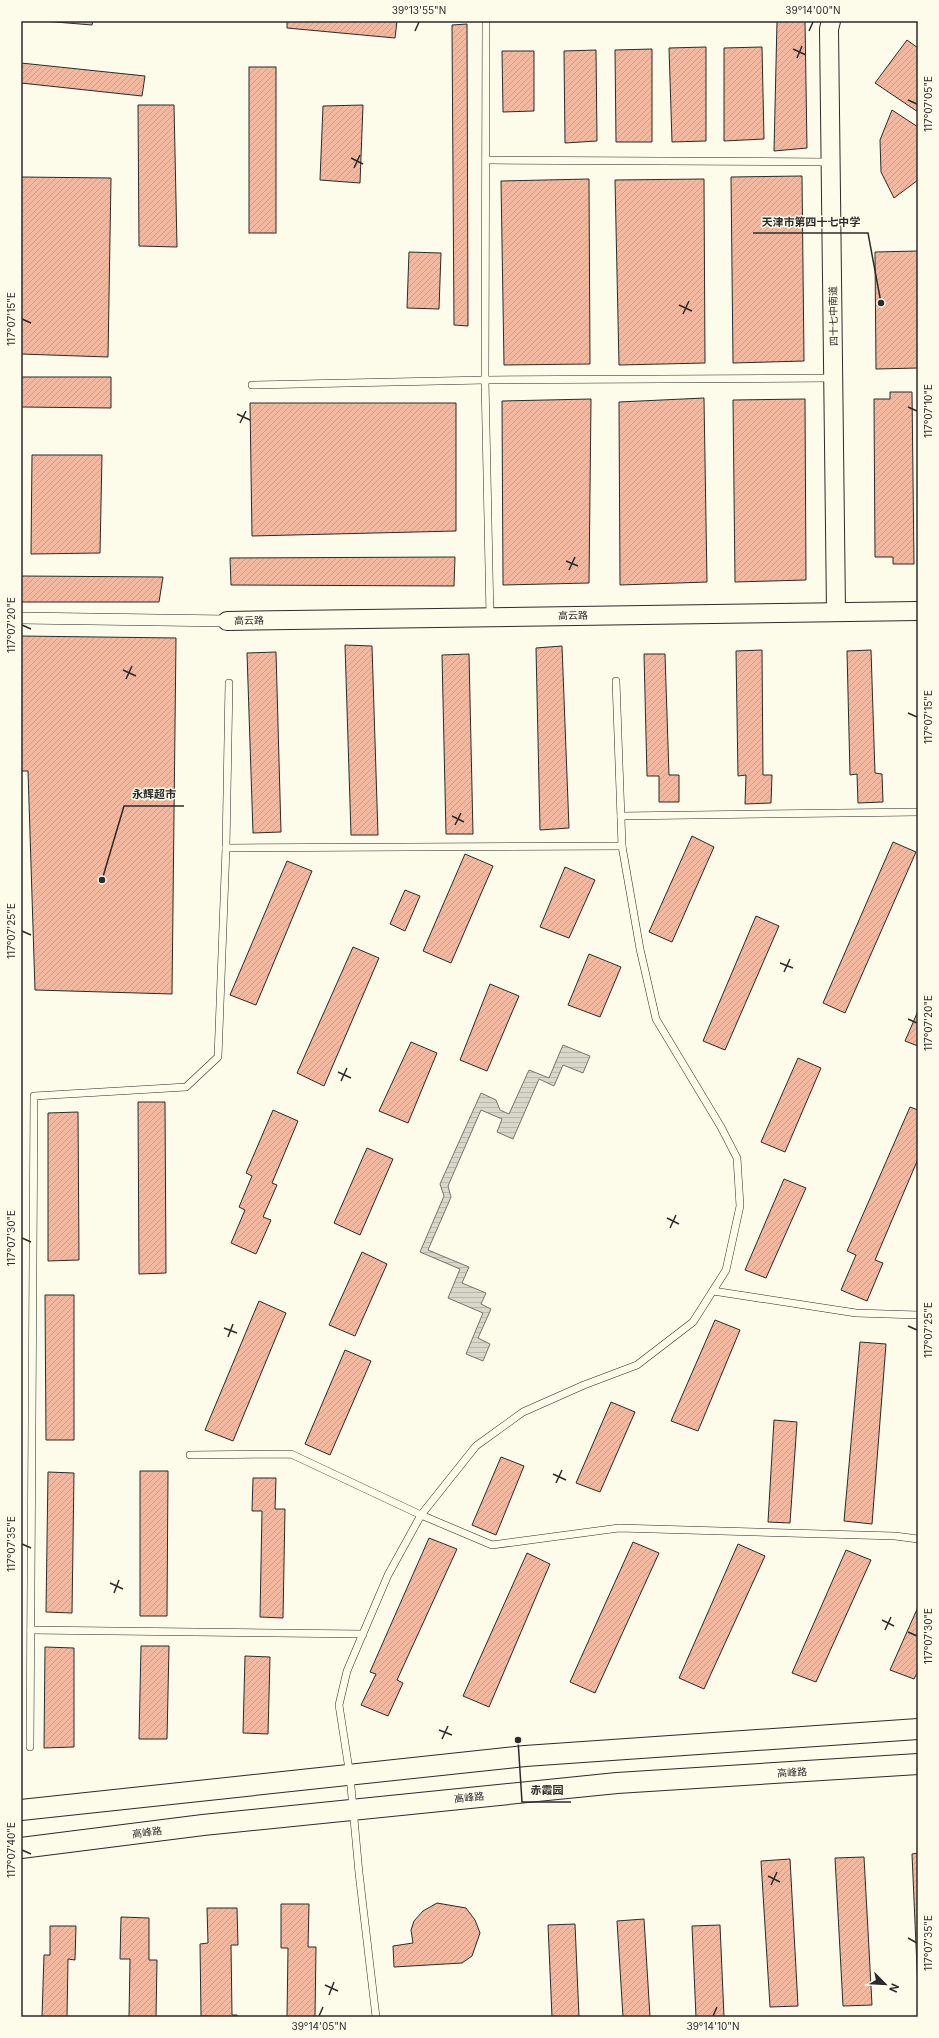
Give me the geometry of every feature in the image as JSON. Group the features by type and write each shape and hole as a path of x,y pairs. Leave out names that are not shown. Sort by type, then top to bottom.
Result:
{"main road":[{"path":"21,1810 350,1776 525,1756 918,1729"},
{"name":"高峰路","path":"21,1848 203,1825 617,1783 918,1764"}],"street":[{"name":"四十七中南道","path":"831,21 829,29 836,611"},
{"name":"高云路","path":"227,620 918,611"},
{"path":"21,618 227,620"}],"lane":[{"path":"486,21 485,380 490,616"},
{"path":"486,160 831,162"},
{"path":"252,385 485,380 834,378"},
{"path":"376,2017 352,1809 350,1776 339,1705 347,1671 388,1575 421,1515 476,1446 523,1412 584,1385 637,1365 693,1322 726,1270 740,1206 737,1158 721,1127 656,1019 640,949 622,846 616,681"},
{"path":"30,1747 34,1096 186,1087 218,1057 226,848 228,683"},
{"path":"621,816 918,812"},
{"path":"226,848 622,846"},
{"path":"712,1291 856,1313 918,1315"},
{"path":"190,1455 291,1454 421,1515 492,1545 619,1528 896,1536 918,1539"},
{"path":"31,1630 363,1634"}],"shaded area":[{"path":"563,1045 590,1056 583,1073 563,1065 554,1086 539,1079 513,1139 497,1132 502,1119 481,1110 448,1186 451,1197 428,1250 469,1267 462,1283 486,1293 481,1304 491,1309 478,1338 490,1344 483,1361 466,1354 483,1313 448,1298 460,1269 420,1252 444,1196 440,1184 481,1093 496,1100 500,1110 509,1114 529,1070 549,1078"}],"building":[{"path":"43,21 93,21 92,25"},
{"path":"287,21 397,21 395,38 287,28"},
{"path":"777,21 805,21 807,148 774,151"},
{"path":"467,24 468,326 454,325 452,25"},
{"path":"907,40 918,48 918,112 875,83"},
{"path":"706,47 706,141 672,142 669,48"},
{"path":"762,47 764,139 724,141 724,48"},
{"path":"652,49 652,142 616,142 615,50"},
{"path":"596,50 597,141 565,143 564,51"},
{"path":"502,51 534,51 534,111 503,112"},
{"path":"21,63 145,76 142,96 21,83"},
{"path":"249,67 276,67 276,233 249,233"},
{"path":"138,105 174,105 177,247 139,246"},
{"path":"363,105 360,183 320,180 323,106"},
{"path":"892,110 918,127 918,180 894,198 881,172 880,140"},
{"path":"802,176 804,361 733,363 731,177"},
{"path":"21,177 111,178 108,357 21,354"},
{"path":"589,179 590,364 504,365 501,181"},
{"path":"704,179 705,363 619,365 615,180"},
{"path":"918,251 918,368 876,369 875,252"},
{"path":"409,252 441,253 439,309 407,308"},
{"path":"21,377 111,377 111,408 21,407"},
{"path":"890,392 912,392 914,564 893,564 893,557 875,557 874,399 890,399"},
{"path":"704,398 707,582 620,585 619,402"},
{"path":"591,399 589,583 503,585 502,401"},
{"path":"805,399 806,580 735,582 733,400"},
{"path":"250,403 456,403 456,531 252,536"},
{"path":"32,455 102,455 100,553 31,554"},
{"path":"455,557 454,586 231,585 230,558"},
{"path":"21,576 163,577 159,602 21,602"},
{"path":"21,636 176,638 172,994 35,990 28,771 21,771"},
{"path":"345,645 372,646 378,835 351,835"},
{"path":"562,646 569,828 540,830 536,648"},
{"path":"762,650 763,775 772,775 771,803 745,804 746,775 738,776 736,651"},
{"path":"871,650 875,773 882,774 883,802 858,803 857,774 850,775 847,651"},
{"path":"276,652 281,832 253,833 247,653"},
{"path":"469,654 473,834 446,834 442,655"},
{"path":"644,654 665,654 669,775 679,775 679,802 659,802 659,776 647,776"},
{"path":"692,836 714,847 672,942 649,932"},
{"path":"893,842 916,852 845,1013 823,1003"},
{"path":"465,854 493,866 451,963 423,951"},
{"path":"287,861 312,871 256,1005 230,995"},
{"path":"565,867 595,880 569,938 540,927"},
{"path":"405,890 420,896 405,931 390,924"},
{"path":"756,916 779,926 725,1050 703,1041"},
{"path":"353,947 379,958 324,1086 297,1073"},
{"path":"589,954 621,967 600,1017 568,1005"},
{"path":"490,984 519,996 487,1071 460,1060"},
{"path":"918,1011 918,1046 905,1041"},
{"path":"411,1042 437,1053 408,1123 379,1111"},
{"path":"798,1058 821,1068 785,1152 761,1142"},
{"path":"138,1102 165,1102 166,1273 139,1274"},
{"path":"910,1107 918,1110 918,1159 875,1260 883,1263 867,1301 841,1290 856,1255 847,1251"},
{"path":"273,1110 298,1121 272,1183 277,1185 263,1217 271,1220 256,1254 231,1243 245,1210 239,1207 252,1176 246,1173"},
{"path":"78,1112 79,1260 48,1261 48,1113"},
{"path":"367,1148 393,1159 360,1235 334,1223"},
{"path":"784,1179 806,1188 766,1278 745,1270"},
{"path":"362,1252 387,1264 355,1336 329,1325"},
{"path":"45,1295 74,1295 74,1440 46,1440"},
{"path":"259,1301 286,1313 233,1441 205,1430"},
{"path":"715,1320 740,1330 698,1431 671,1421"},
{"path":"860,1342 886,1344 872,1524 844,1521"},
{"path":"345,1350 371,1361 330,1455 305,1444"},
{"path":"611,1402 635,1412 600,1492 576,1483"},
{"path":"774,1420 797,1422 790,1523 768,1522"},
{"path":"501,1457 524,1466 496,1535 472,1525"},
{"path":"140,1471 168,1471 167,1616 140,1616"},
{"path":"48,1472 74,1473 72,1613 46,1612"},
{"path":"253,1478 276,1478 275,1509 285,1509 283,1618 260,1617 262,1511 252,1511"},
{"path":"429,1538 457,1549 397,1680 403,1683 388,1716 361,1705 376,1674 370,1672"},
{"path":"633,1542 659,1553 595,1693 570,1682"},
{"path":"738,1544 765,1556 704,1689 679,1678"},
{"path":"846,1550 871,1560 816,1682 792,1673"},
{"path":"527,1553 550,1564 489,1707 463,1696"},
{"path":"918,1607 918,1671 914,1679 890,1670"},
{"path":"141,1646 169,1646 167,1739 139,1739"},
{"path":"45,1647 74,1648 74,1747 44,1748"},
{"path":"245,1656 270,1657 268,1734 243,1733"},
{"path":"918,1853 918,1991 912,1854"},
{"path":"864,1857 872,2005 843,2006 835,1858"},
{"path":"790,1859 798,2006 770,2007 761,1861"},
{"path":"437,1903 466,1908 475,1920 480,1933 472,1956 462,1963 394,1967 393,1946 413,1943 411,1930 414,1921 423,1911"},
{"path":"281,1904 309,1904 308,1947 316,1947 315,2017 287,2017 288,1948 281,1948"},
{"path":"207,1908 237,1908 238,1945 231,1945 232,2015 237,2015 237,2017 201,2016 200,1944 208,1943"},
{"path":"121,1917 149,1918 149,1960 157,1960 156,2017 129,2017 130,1959 120,1959"},
{"path":"644,1919 650,2017 623,2017 617,1921"},
{"path":"575,1924 579,2017 552,2017 548,1925"},
{"path":"720,1925 724,2017 696,2017 692,1926"},
{"path":"50,1926 76,1926 75,1960 68,1959 67,2017 42,2017 44,1955 50,1955"}],"place":[{"name":"天津市第四十七中学","path":"881,303"},
{"name":"永辉超市","path":"102,880"},
{"name":"赤霞园","path":"518,1740"}]}
